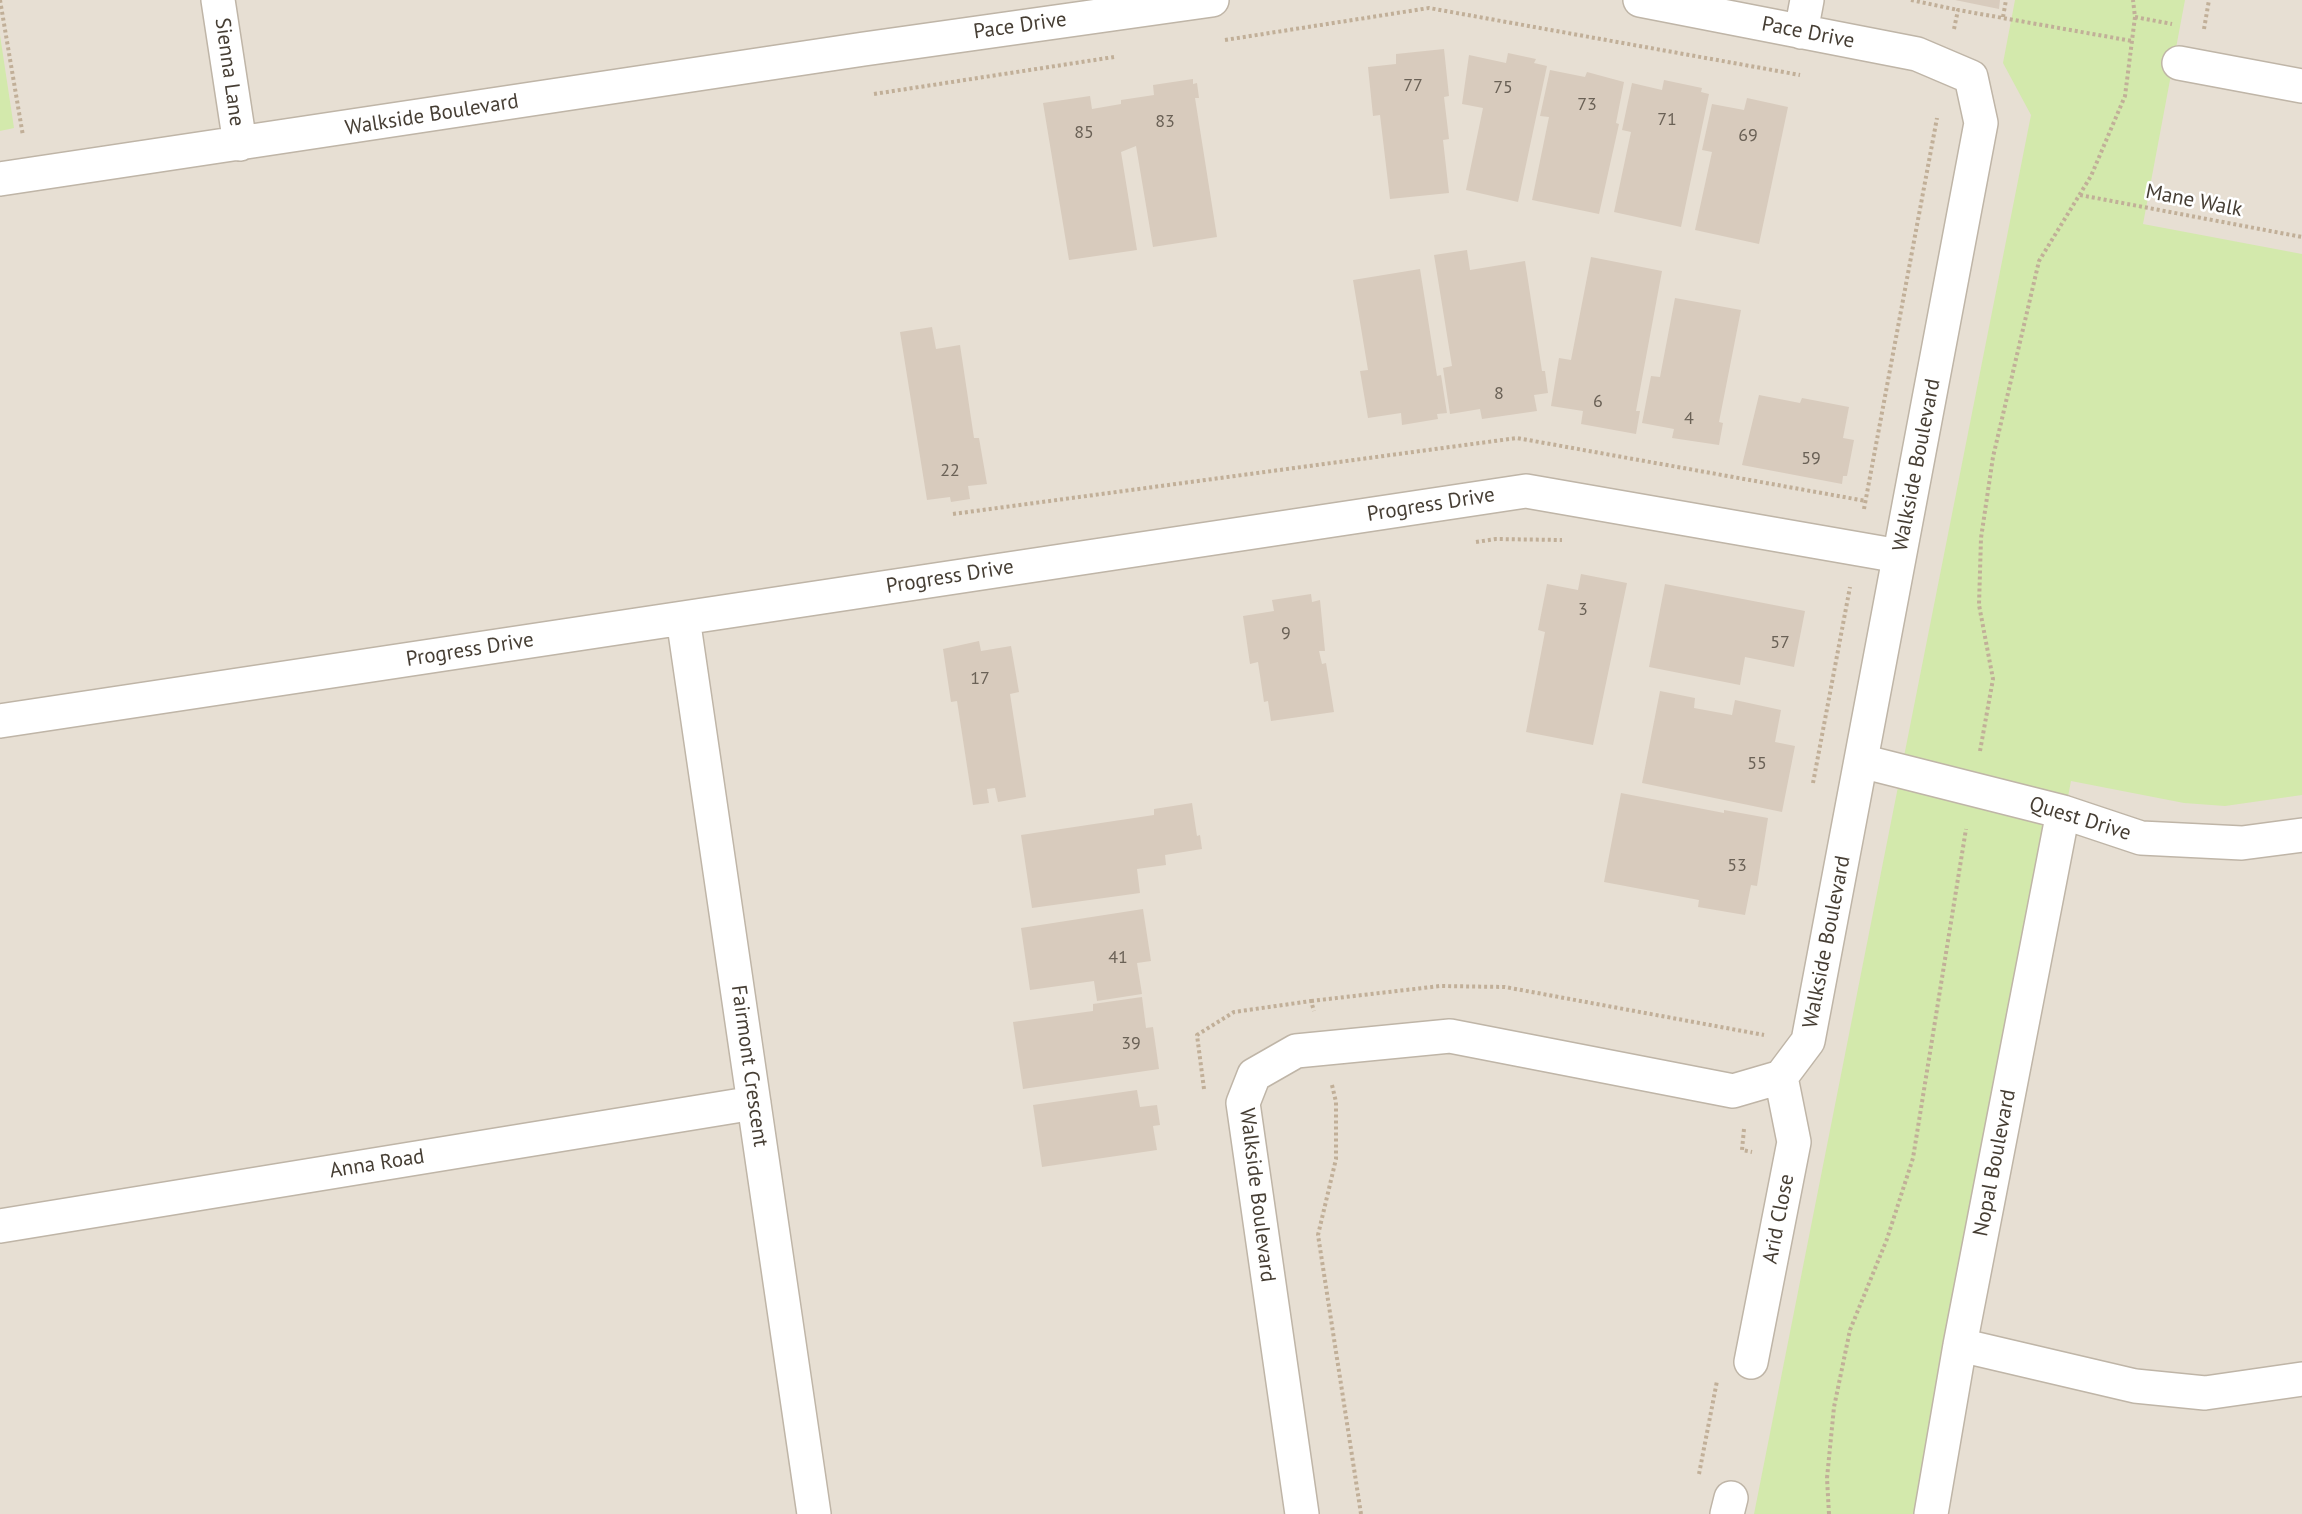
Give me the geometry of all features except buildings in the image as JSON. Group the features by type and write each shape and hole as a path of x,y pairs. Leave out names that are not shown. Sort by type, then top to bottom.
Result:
{"street":[{"name":"Sienna Lane","path":"218,0 240,144"},
{"name":"Pace Drive","path":"864,49 1085,8 1212,0"},
{"name":"Pace Drive","path":"1640,0 1917,54 1971,77"},
{"path":"1801,32 1807,0"},
{"name":"Walkside Boulevard","path":"15,177 864,49"},
{"path":"2179,63 2302,86"},
{"name":"Walkside Boulevard","path":"1302,1514 1243,1103 1254,1075 1296,1051 1450,1036 1733,1091 1768,1081 1808,1041 1981,123 1971,77"},
{"name":"Progress Drive","path":"0,721 1526,491 1899,556"},
{"name":"Fairmont Crescent","path":"683,618 814,1514"},
{"name":"Quest Drive","path":"1861,761 2063,812 2140,838 2242,843 2302,835"},
{"name":"Nopal Boulevard","path":"1931,1514 1960,1345 2063,812"},
{"name":"Arid Close","path":"1751,1362 1794,1142 1768,1081"},
{"name":"Anna Road","path":"0,1226 754,1103"},
{"path":"1960,1345 2135,1386 2205,1393 2302,1379"}],"path":[{"path":"0,0 15,177"},
{"path":"1911,0 1958,9"},
{"path":"2003,17 2006,0"},
{"path":"1216,41 1429,8 1801,75"},
{"path":"874,94 1122,56"},
{"name":"Mane Walk","path":"2080,195 2302,237"},
{"path":"1472,542 1496,539 1571,540"},
{"path":"1837,588 1849,590"},
{"path":"1311,1001 1440,986 1505,987 1766,1035 1768,1081"},
{"path":"1333,1090 1344,1088"},
{"path":"1733,1126 1744,1128 1742,1150 1760,1153"},
{"path":"1729,1506 1695,1495 1721,1358 1751,1362"}],"shaded area":[{"path":"0,0 2302,0 2302,1514 0,1514"}],"green space":[{"path":"2015,0 2185,0 2143,224 2302,254 2302,795 2225,806 2184,803 2071,781 1931,1514 1754,1514 2031,115 2003,63"},
{"path":"0,35 14,128 0,131"}]}
